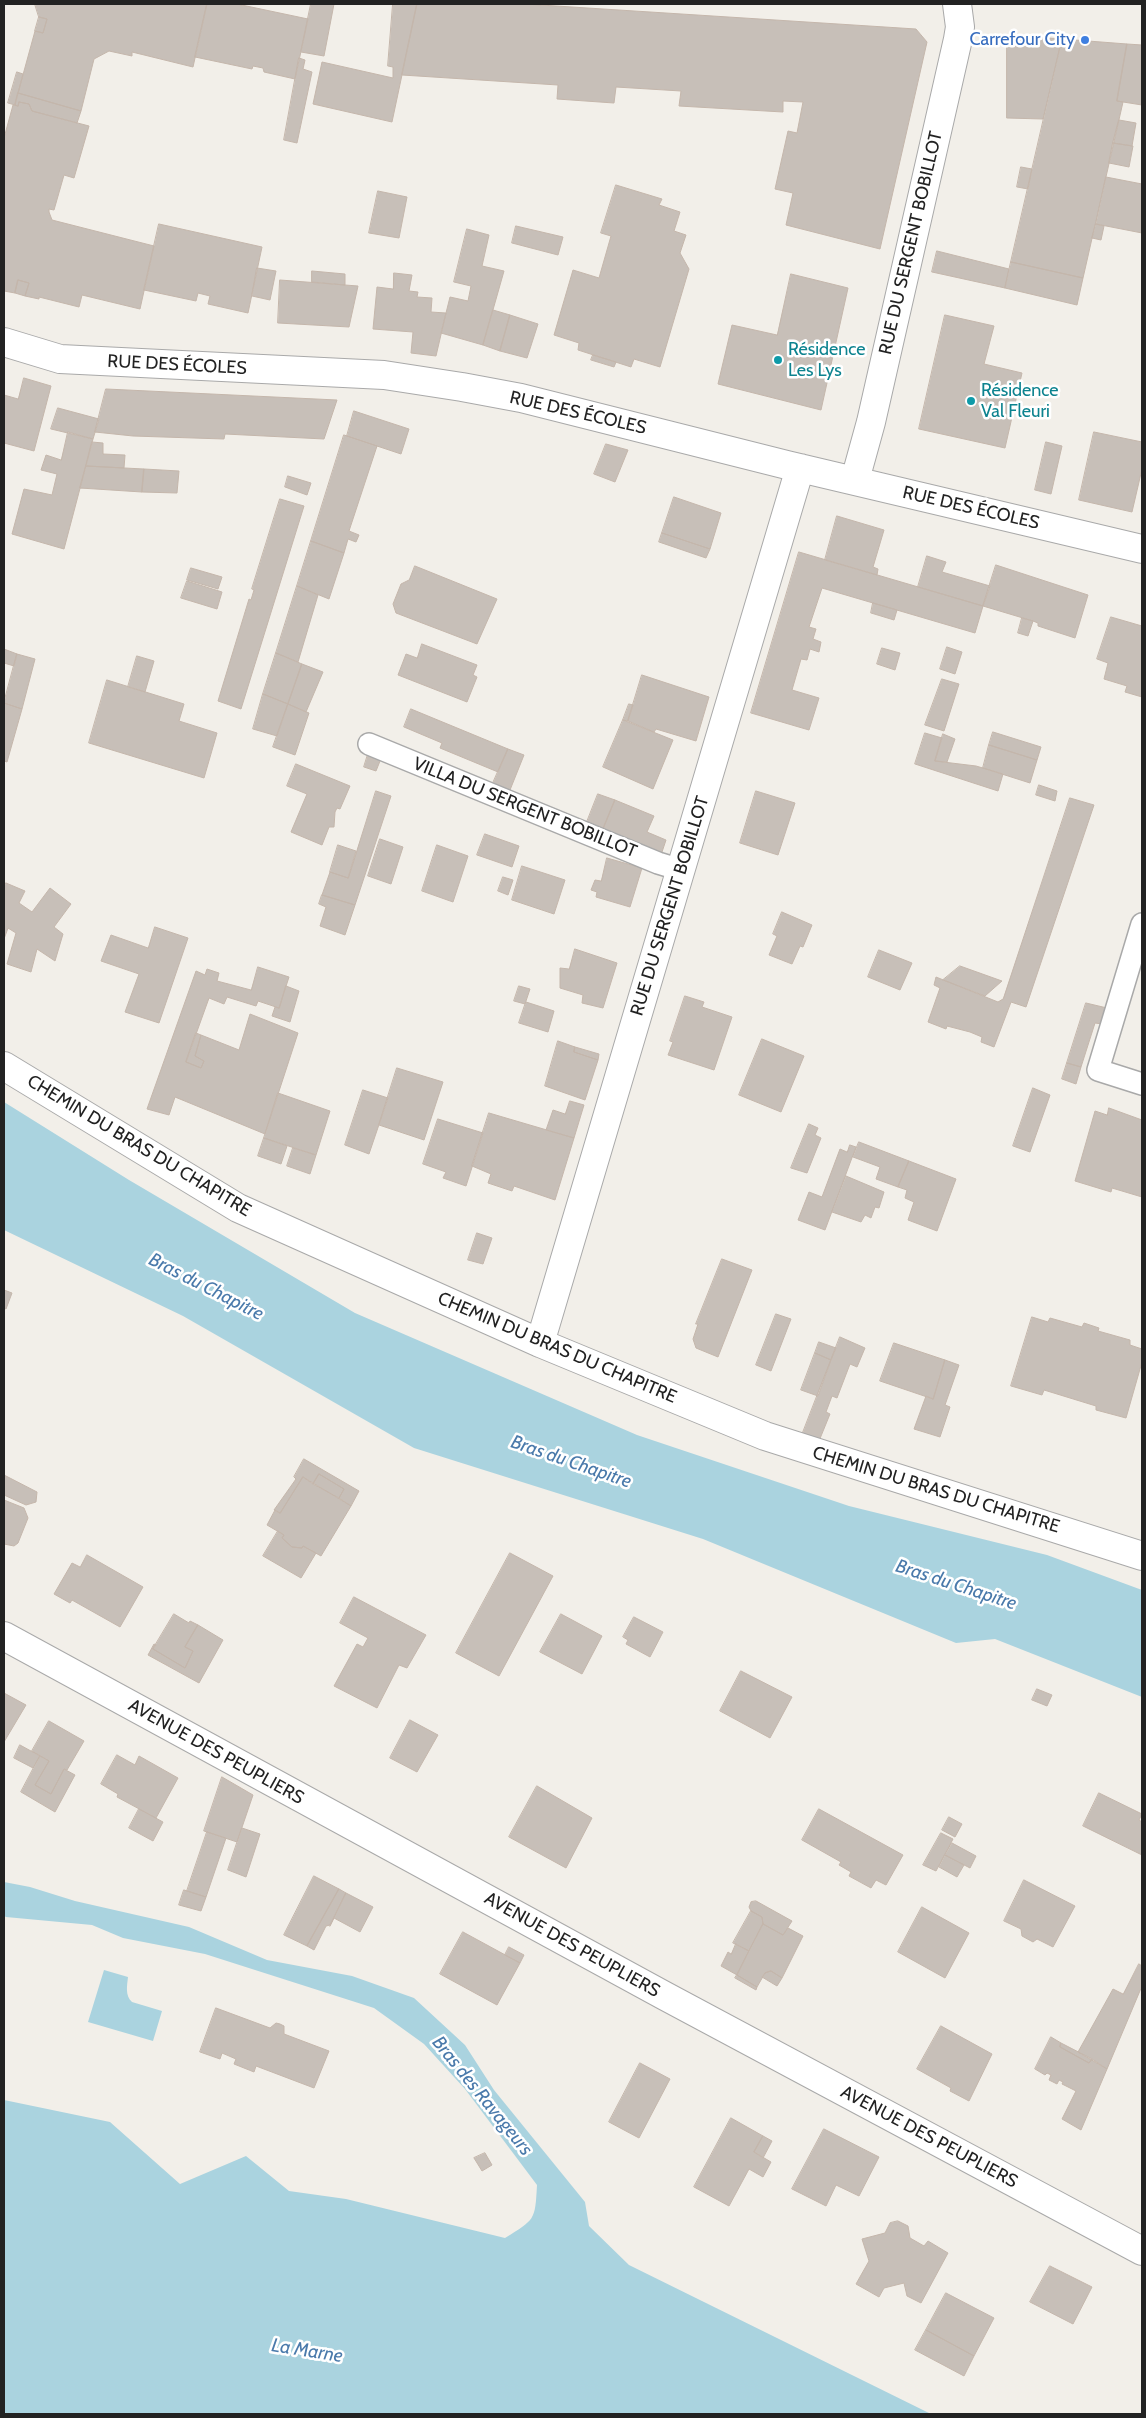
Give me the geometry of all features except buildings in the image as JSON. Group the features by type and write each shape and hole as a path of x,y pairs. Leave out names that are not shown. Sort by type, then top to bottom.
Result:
{"street":[{"name":"RUE DU SERGENT BOBILLOT","path":"855,480 871,422 959,33 958,4"},
{"name":"RUE DES ÉCOLES","path":"4,342 60,359 384,375 462,387 520,398 800,468 1142,549"},
{"name":"RUE DU SERGENT BOBILLOT","path":"540,1343 800,468"},
{"name":"CHEMIN DU BRAS DU CHAPITRE","path":"4,1066 238,1208 540,1343 764,1436 1142,1556"},
{"name":"AVENUE DES PEUPLIERS","path":"4,1636 665,1996 1142,2251"}],"lane":[{"name":"VILLA DU SERGENT BOBILLOT","path":"369,744 658,863 681,870"},
{"path":"1142,924 1098,1070 1142,1084"}],"water":[{"name":"Bras du Chapitre","path":"4,1102 129,1180 355,1313 637,1435 849,1506 1047,1555 1142,1590 1142,1697 995,1639 956,1643 703,1539 414,1448 183,1316 4,1230"},
{"path":"4,1882 30,1887 75,1901 189,1927 267,1960 352,1976 414,1998 465,2045 494,2090 585,2202 589,2226 629,2265 931,2414 4,2414 4,2100 110,2122 180,2184 246,2156 289,2191 346,2199 505,2238 532,2218 537,2185 465,2089 424,2044 374,2008 205,1954 123,1938 92,1925 6,1917 4,1916"},
{"path":"104,1970 128,1977 127,1994 132,2002 162,2011 153,2041 88,2022"}],"place":[{"name":"Carrefour City","path":"1085,40"},
{"name":"Résidence Les Lys","path":"778,360"},
{"name":"Résidence Val Fleuri","path":"971,401"}],"water label":[{"name":"Bras des Ravageurs","path":"482,2096"},
{"name":"La Marne","path":"307,2351"}]}
